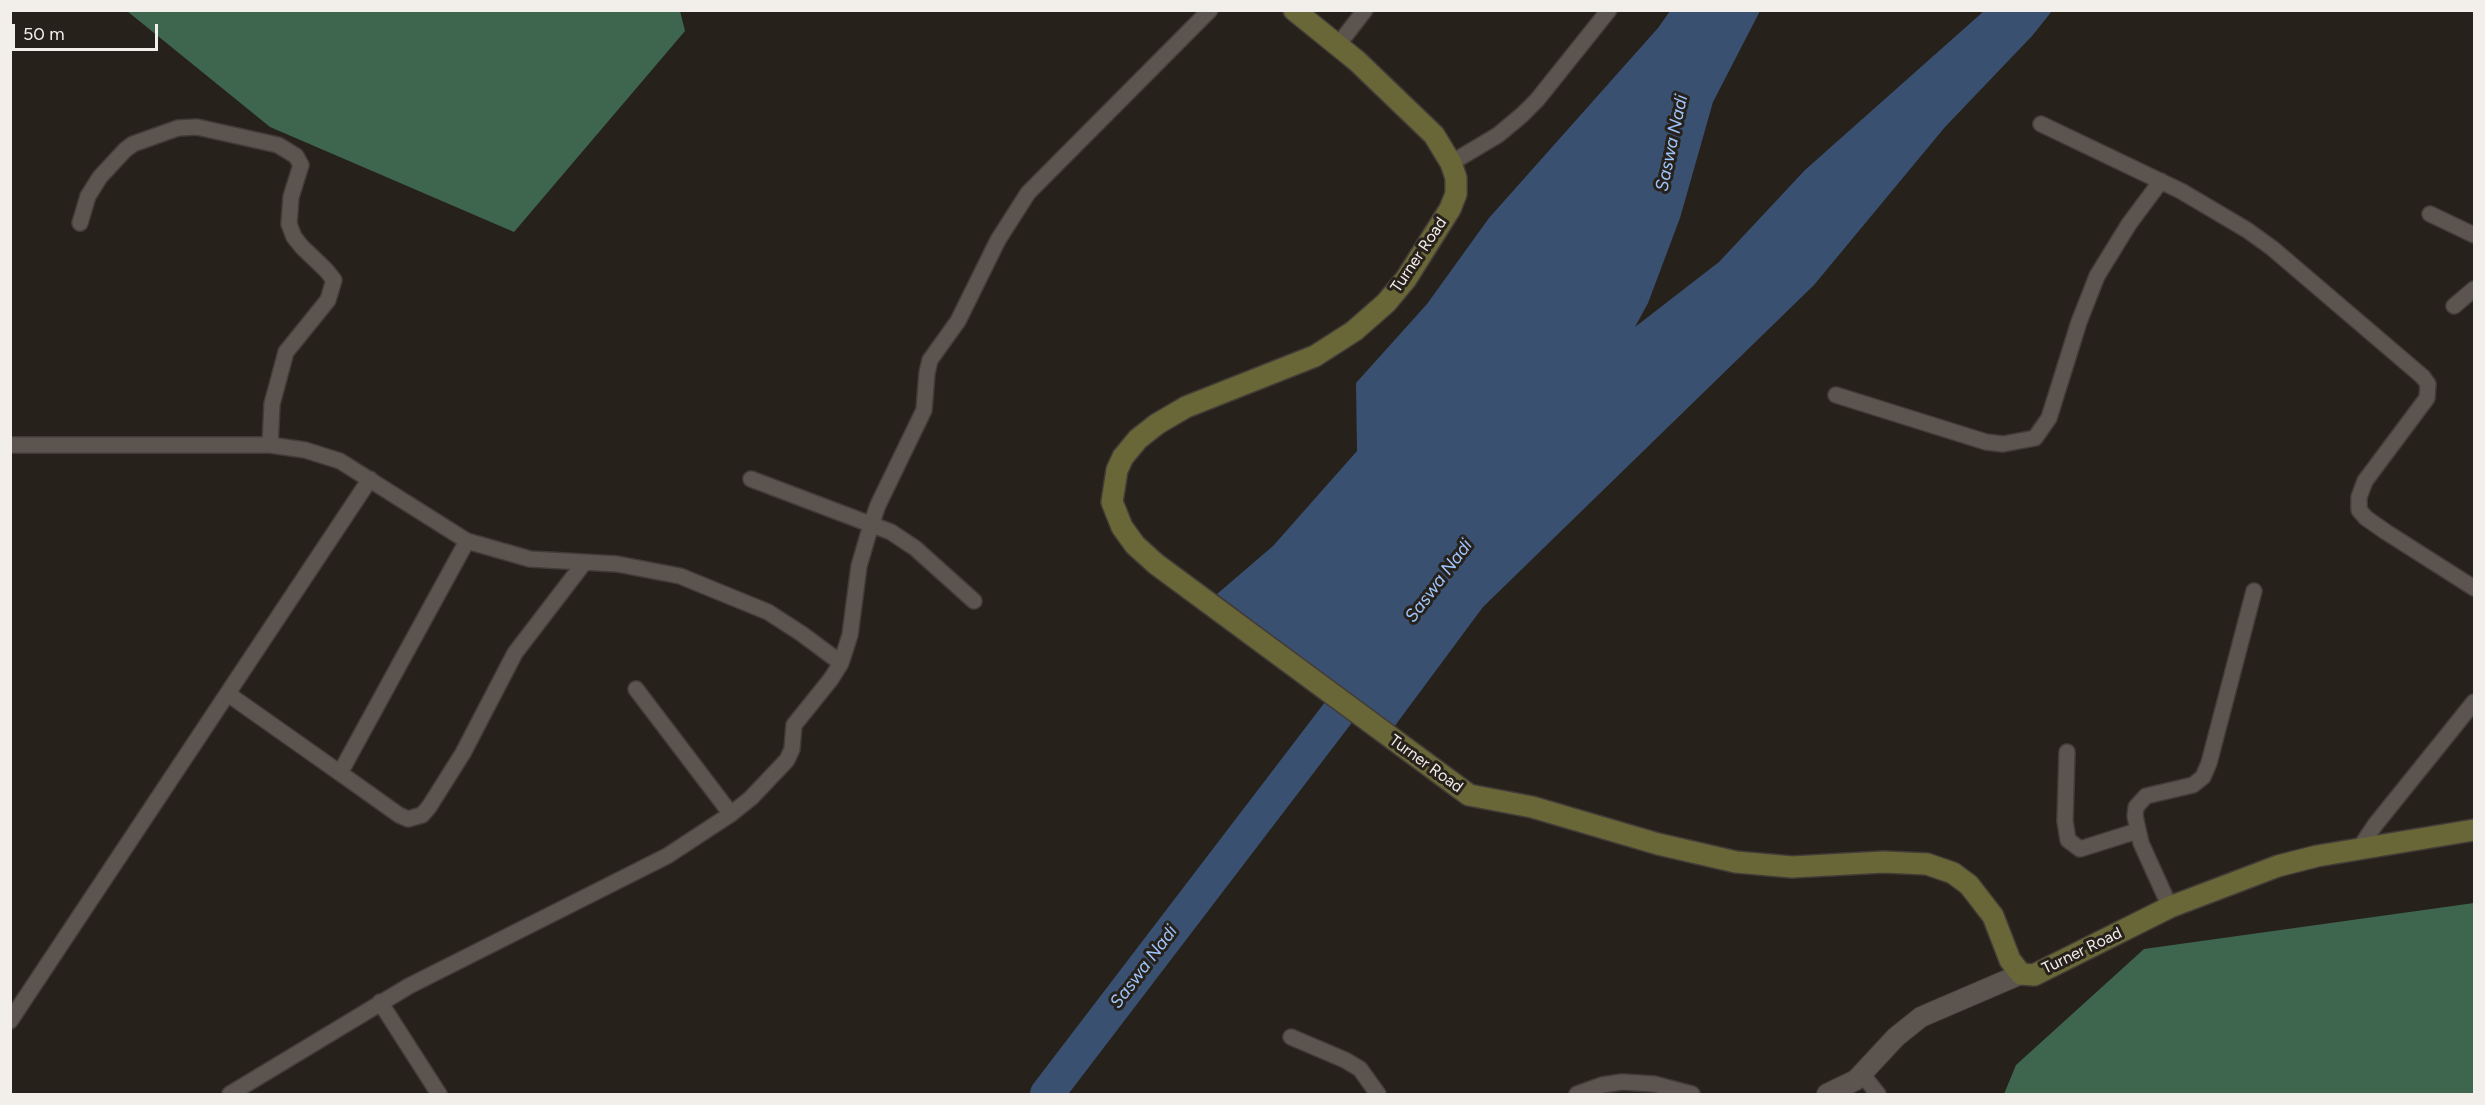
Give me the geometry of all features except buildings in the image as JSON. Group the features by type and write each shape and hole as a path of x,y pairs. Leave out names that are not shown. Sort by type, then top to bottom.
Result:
{"main road":[{"name":"Turner Road","path":"1294,10 1338,45 1434,135 1451,163 1456,178 1456,194 1450,209 1406,279 1386,303 1354,331 1315,356 1186,407 1157,424 1123,457 1114,483 1112,502 1116,515 1135,545 1156,564 1469,795 1532,807 1668,847 1736,861 1792,867 1884,862 1927,864 1953,873 1980,897 1993,916 2010,960 2021,974 2034,975 2170,907 2278,866 2317,856 2475,830"}],"street":[{"path":"230,1095 409,986 667,856 731,814 751,798 787,760 792,749 794,725 841,663 850,635 859,567 871,525 878,505 924,410 930,360 958,321 998,240 1028,193 1210,10"},
{"path":"1338,45 1365,10"},
{"path":"1451,163 1498,135 1522,115 1537,100 1609,10"},
{"path":"2041,124 2161,181 2247,230 2272,248 2423,377 2429,390 2427,398 2365,481 2358,497 2359,510 2386,532 2475,588"},
{"path":"80,223 88,196 100,177 124,150 178,128 197,127 278,145 296,156 301,165 291,197 289,224 294,237 302,247 334,280 328,300 286,352 272,404 270,446"},
{"path":"1836,395 1986,442 2003,444 2035,438 2049,418 2079,322 2097,276 2129,224 2161,181"},
{"path":"2430,214 2475,235"},
{"path":"2454,306 2475,290"},
{"path":"10,445 270,446 305,450 340,461 467,541 530,559 617,564 680,576 768,612 841,663"},
{"path":"10,1021 370,479"},
{"path":"751,479 891,532 915,548 974,601"},
{"path":"340,773 467,541"},
{"path":"228,694 399,815 408,819 422,815 463,753 515,653 584,563"},
{"path":"2170,907 2138,831 2136,807 2146,796 2193,785 2203,777 2209,763 2254,591"},
{"path":"636,689 731,814"},
{"path":"2359,849 2396,798 2475,702"},
{"path":"2067,752 2065,821 2068,840 2080,849 2138,831"},
{"path":"1827,1095 1856,1080 1896,1037 1921,1017 2021,974"},
{"path":"380,1002 439,1095"},
{"path":"1291,1037 1360,1069 1378,1095"},
{"path":"1862,1074 1878,1095"},
{"path":"1577,1095 1602,1084 1622,1082 1654,1084 1692,1095"}],"green space":[{"path":"127,11 680,11 685,31 514,232 270,127"},
{"path":"2474,903 2474,1094 2004,1094 2016,1065 2144,949"}],"water":[{"path":"1670,11 1760,11 1713,102 1680,218 1648,303 1635,327 1719,262 1805,170 1984,11 2052,11 2032,36 1945,127 1814,285 1483,607 1394,727 1217,594 1273,546 1357,451 1356,383 1427,304 1489,218 1658,28"}],"waterway":[{"name":"Saswa Nadi","path":"1047,1094 1367,675"}]}
